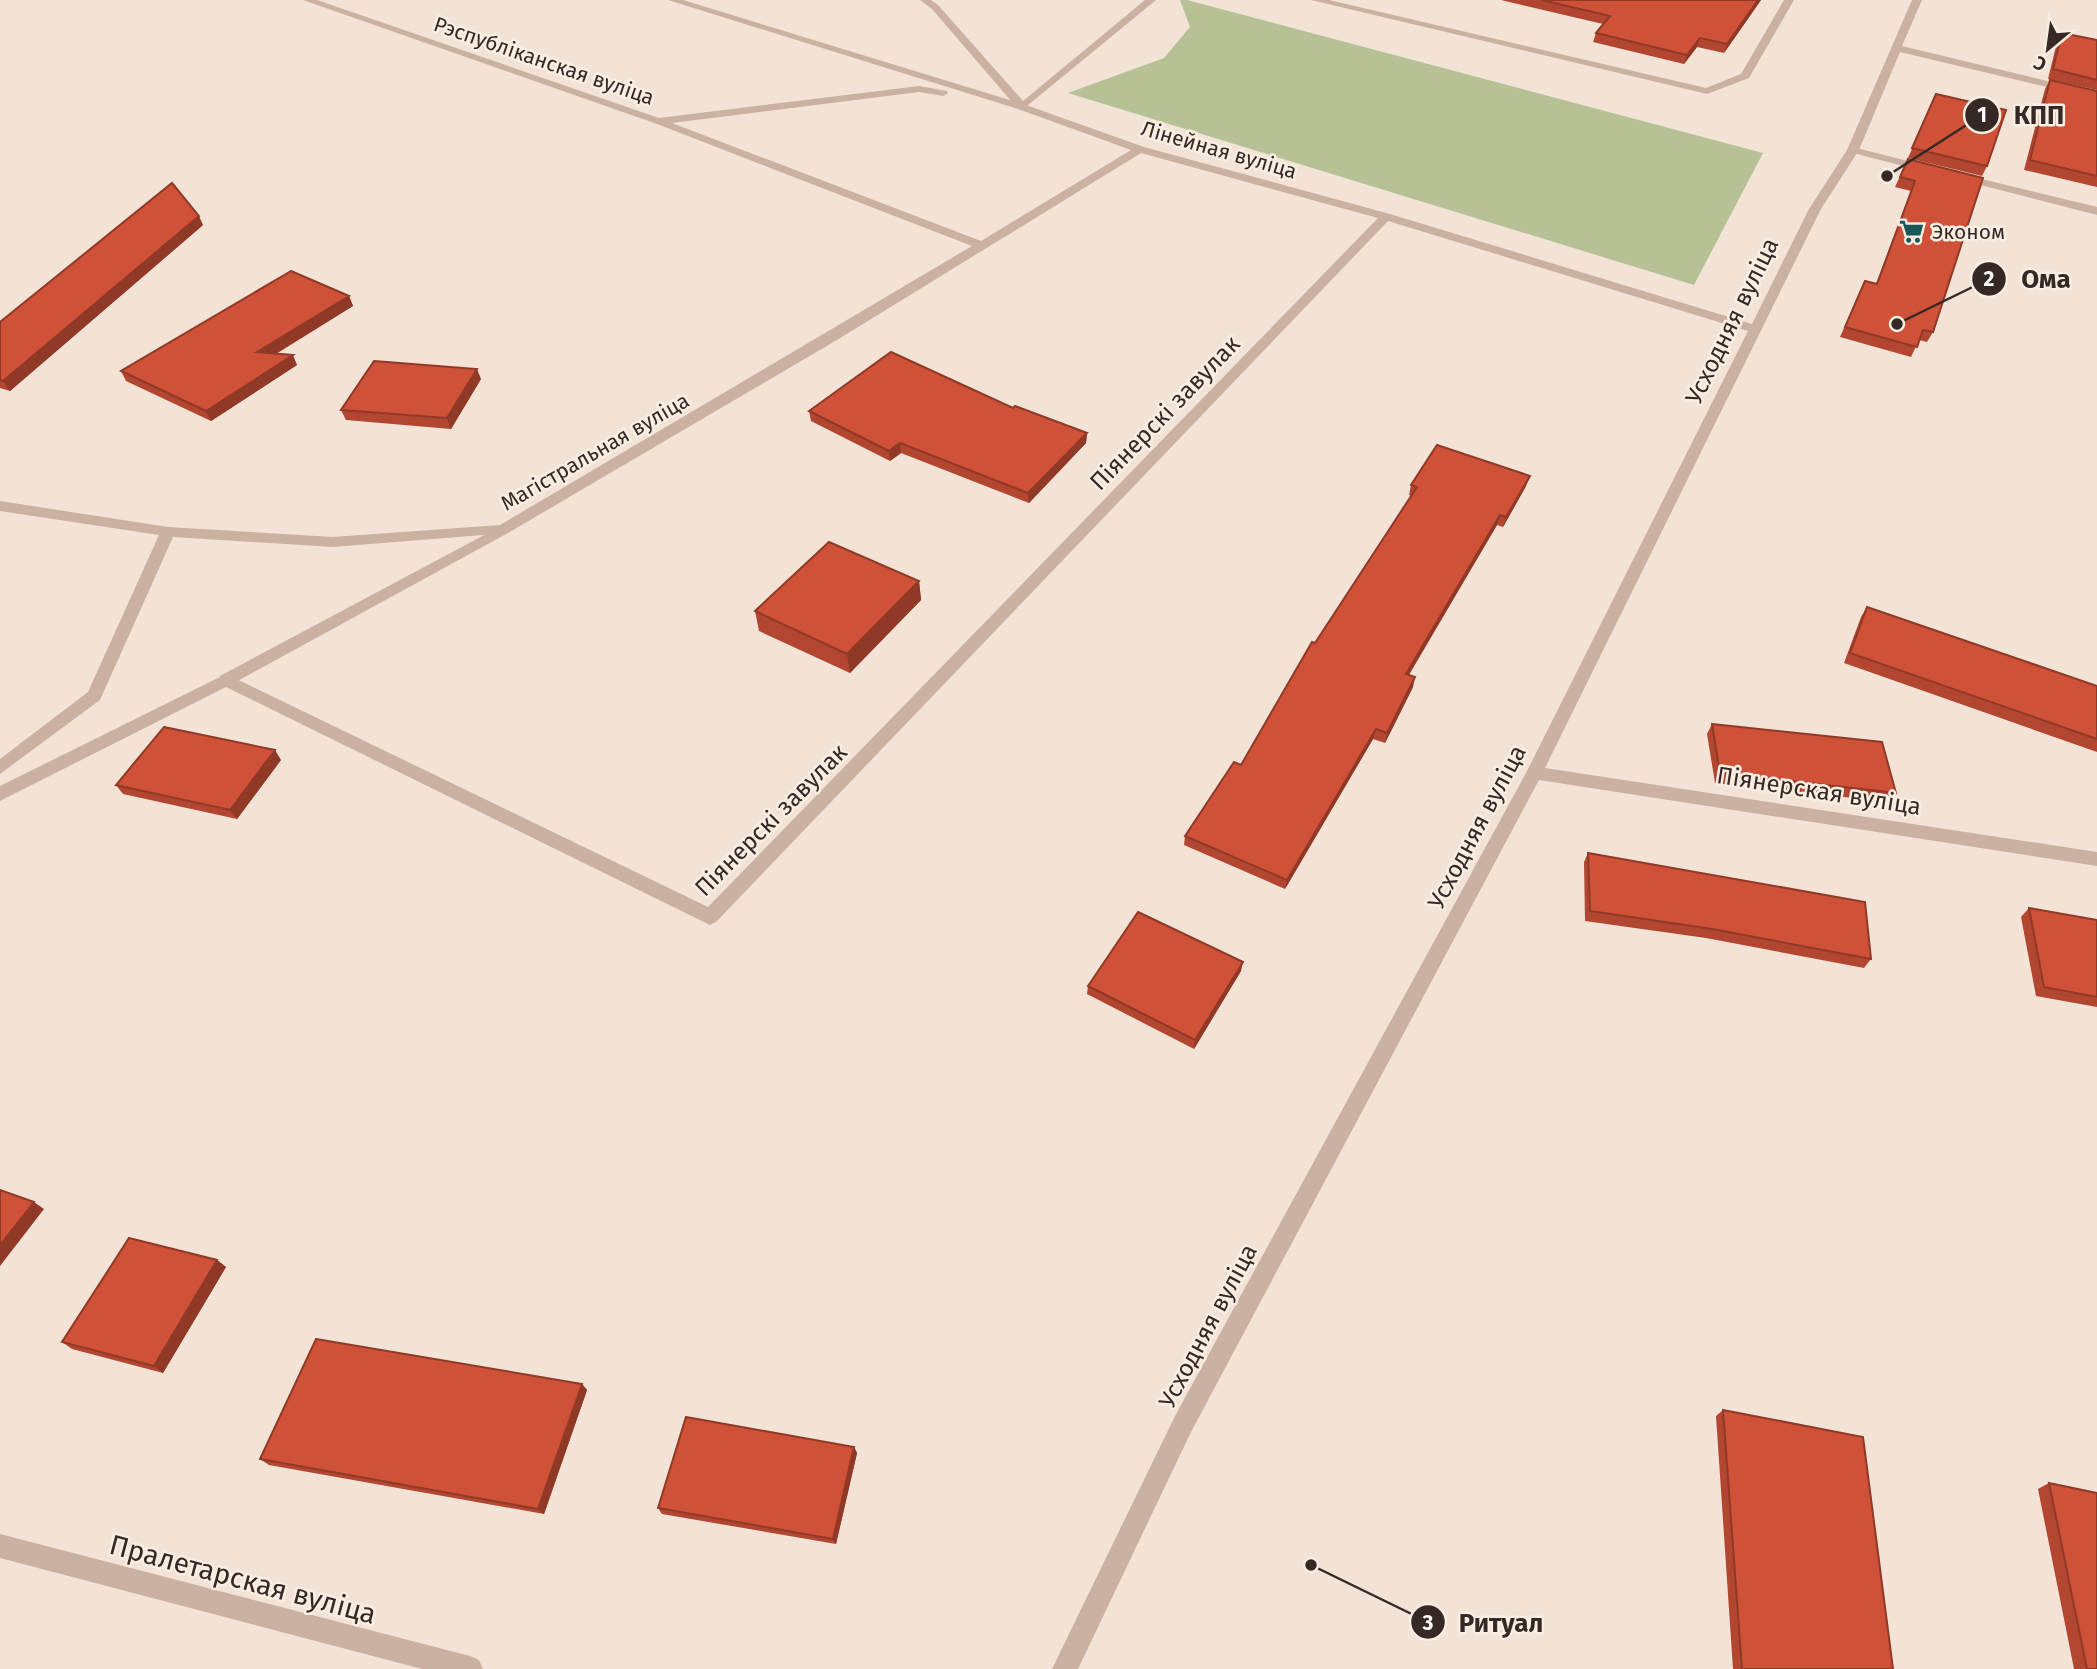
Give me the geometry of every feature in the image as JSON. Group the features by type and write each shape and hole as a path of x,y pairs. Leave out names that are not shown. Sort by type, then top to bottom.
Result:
{"street":[{"name":"Рэспубліканская вуліца","path":"308,0 658,121 919,89 1022,107"},
{"name":"Лінейная вуліца","path":"673,0 1022,107 1140,149 1386,218 1756,329"},
{"path":"925,0 935,6 1022,107 1151,0"},
{"path":"1316,0 1338,2 1707,91 1745,76 1790,0"},
{"name":"Усходняя вуліца","path":"1065,1669 1183,1424 1535,773 1815,209 1853,150 1917,0"},
{"path":"1896,48 2097,96"},
{"path":"658,121 980,245"},
{"name":"Магістральная вуліца","path":"0,506 168,532 333,542 503,530 832,337 1140,149"},
{"path":"1853,150 1936,171"},
{"path":"1949,174 2097,211"},
{"name":"Піянерскі завулак","path":"226,680 710,917 1386,218"},
{"path":"0,794 226,680 503,530"},
{"path":"0,768 94,696 168,532"},
{"name":"Піянерская вуліца","path":"1535,773 2097,859"},
{"name":"Пралетарская вуліца","path":"0,1546 470,1669"}],"green space":[{"path":"1180,0 1763,153 1694,285 1068,93 1164,58 1190,27"}],"building":[{"path":"1542,0 1758,0 1727,44 1700,38 1687,55 1596,33 1610,16"},
{"path":"2062,33 2097,40 2097,80 2053,69"},
{"path":"2050,80 2097,91 2097,176 2030,160"},
{"path":"1936,94 2006,110 1987,166 1912,148"},
{"path":"1908,159 1983,178 1933,332 1923,330 1917,347 1845,327 1865,281 1877,284 1915,181 1900,177"},
{"path":"172,183 199,216 3,381 0,380 0,322"},
{"path":"291,271 349,296 257,352 293,355 206,411 121,371"},
{"path":"891,352 1013,408 1015,406 1087,433 1028,493 900,443 889,451 809,411"},
{"path":"374,361 477,369 447,418 341,410"},
{"path":"1437,445 1530,476 1506,517 1500,515 1406,674 1415,677 1387,733 1376,729 1287,880 1185,836 1234,762 1241,765 1312,642 1315,643 1417,487 1411,485"},
{"path":"829,542 919,581 847,654 755,611"},
{"path":"1867,607 2097,686 2097,739 1850,653"},
{"path":"1712,724 1882,742 1896,793 1720,773"},
{"path":"164,727 275,750 230,810 116,785"},
{"path":"1588,853 1865,902 1871,959 1712,929 1590,911"},
{"path":"2029,908 2097,920 2097,997 2044,987"},
{"path":"1138,912 1243,962 1195,1040 1088,986"},
{"path":"0,1190 34,1202 0,1245"},
{"path":"129,1238 217,1260 154,1366 62,1342"},
{"path":"316,1339 582,1384 538,1509 260,1459"},
{"path":"1723,1410 1863,1437 1893,1669 1742,1669"},
{"path":"686,1417 854,1447 833,1539 658,1508"},
{"path":"2049,1483 2097,1493 2097,1669 2087,1669"}],"place":[{"name":"КПП","path":"1887,176"},
{"name":"Эконом","path":"1912,232"},
{"name":"Ома","path":"1897,324"},
{"name":"Ритуал","path":"1311,1565"}]}
